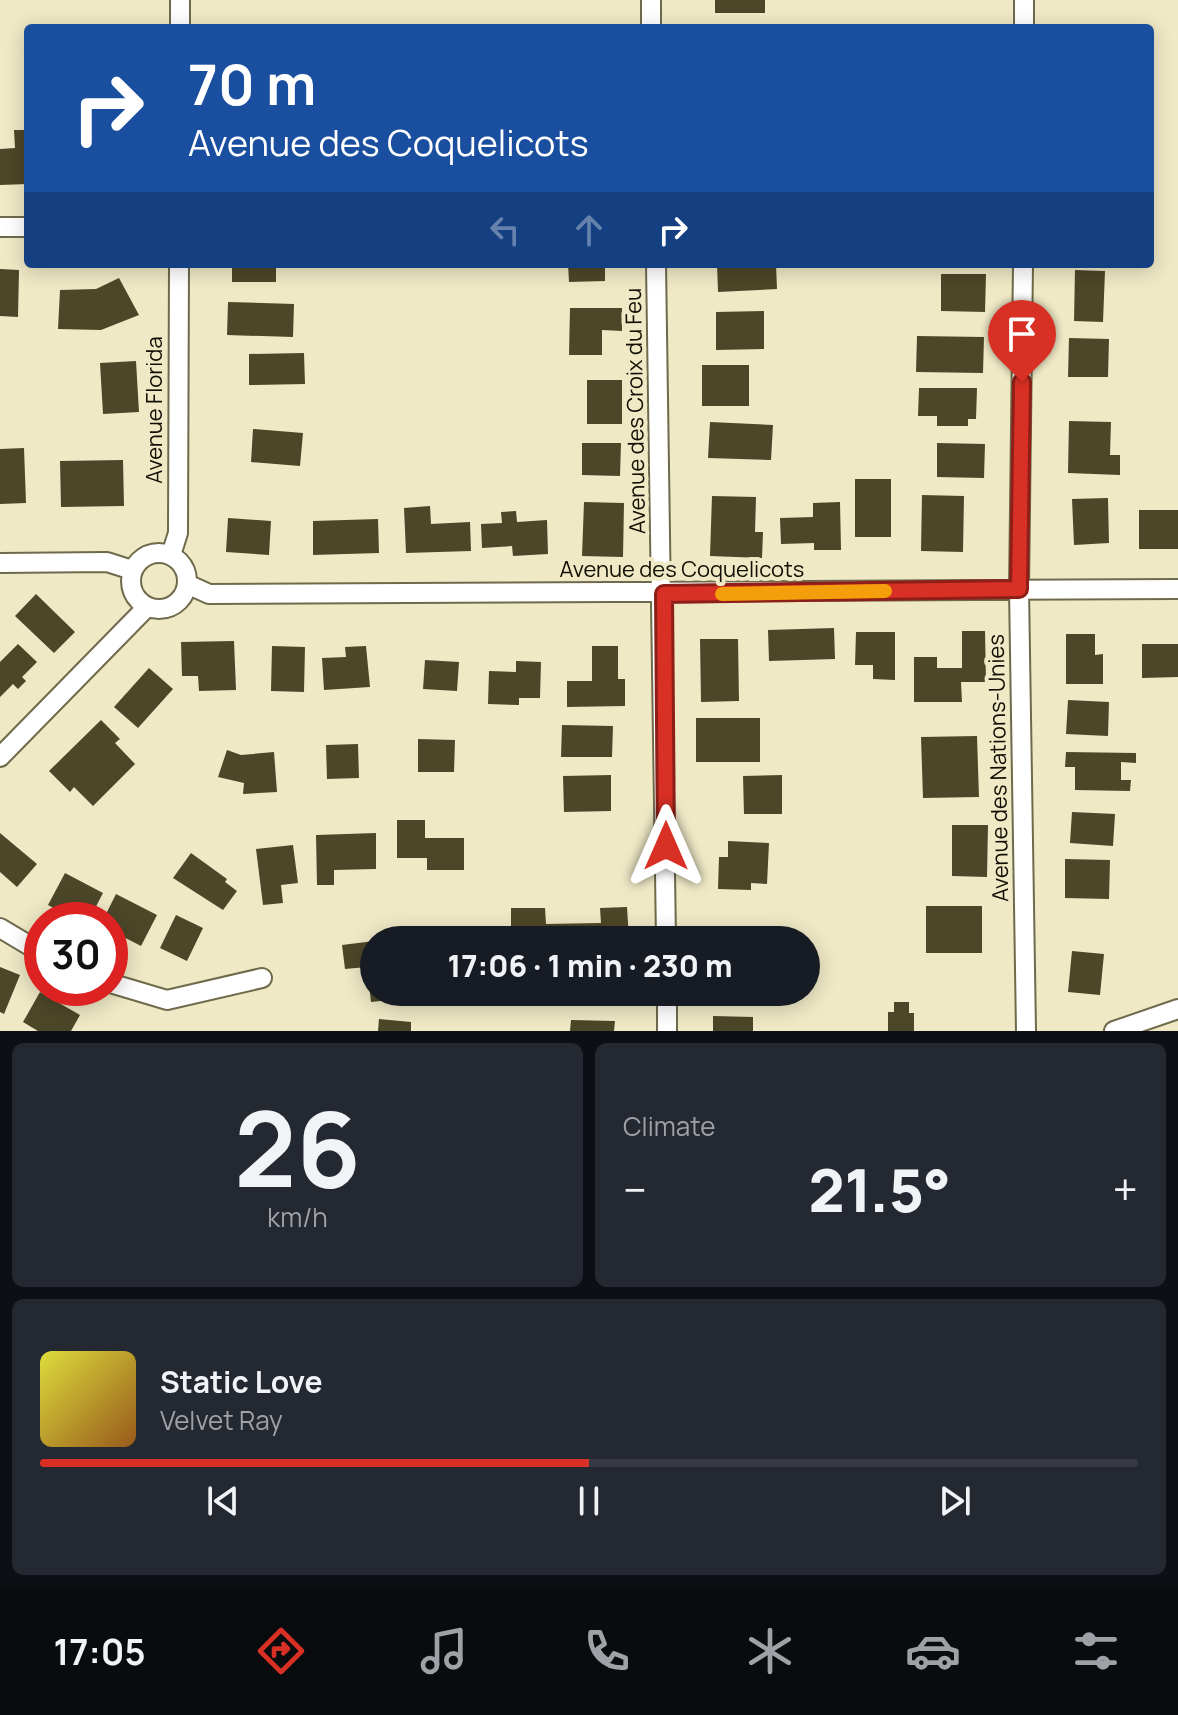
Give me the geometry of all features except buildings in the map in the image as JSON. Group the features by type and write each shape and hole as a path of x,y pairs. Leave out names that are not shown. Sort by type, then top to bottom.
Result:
{"street":[{"path":"180,0 180,24"},
{"path":"651,0 651,24"},
{"path":"1024,0 1024,24"},
{"path":"0,227 24,227"},
{"name":"Avenue Florida","path":"171,555 178,533 179,268"},
{"name":"Avenue des Croix du Feu","path":"656,268 664,594 666,926"},
{"name":"Avenue des Nations-Unies","path":"1023,268 1019,589 1026,1031"},
{"path":"156,552 171,555 186,572 187,584 183,597 173,606 160,610 147,607 135,598 130,584 132,570 142,558 156,552"},
{"path":"0,563 107,562 132,570"},
{"name":"Avenue des Coquelicots","path":"187,584 209,594 1178,589"},
{"path":"0,757 147,607"},
{"path":"0,928 24,942"},
{"path":"128,988 167,1000 262,978"},
{"path":"667,1006 667,1031"},
{"path":"1114,1031 1178,1009"}],"slow traffic":[{"path":"722,594 885,591"}],"route":[{"path":"666,846 664,594 1019,589 1022,382"}]}
